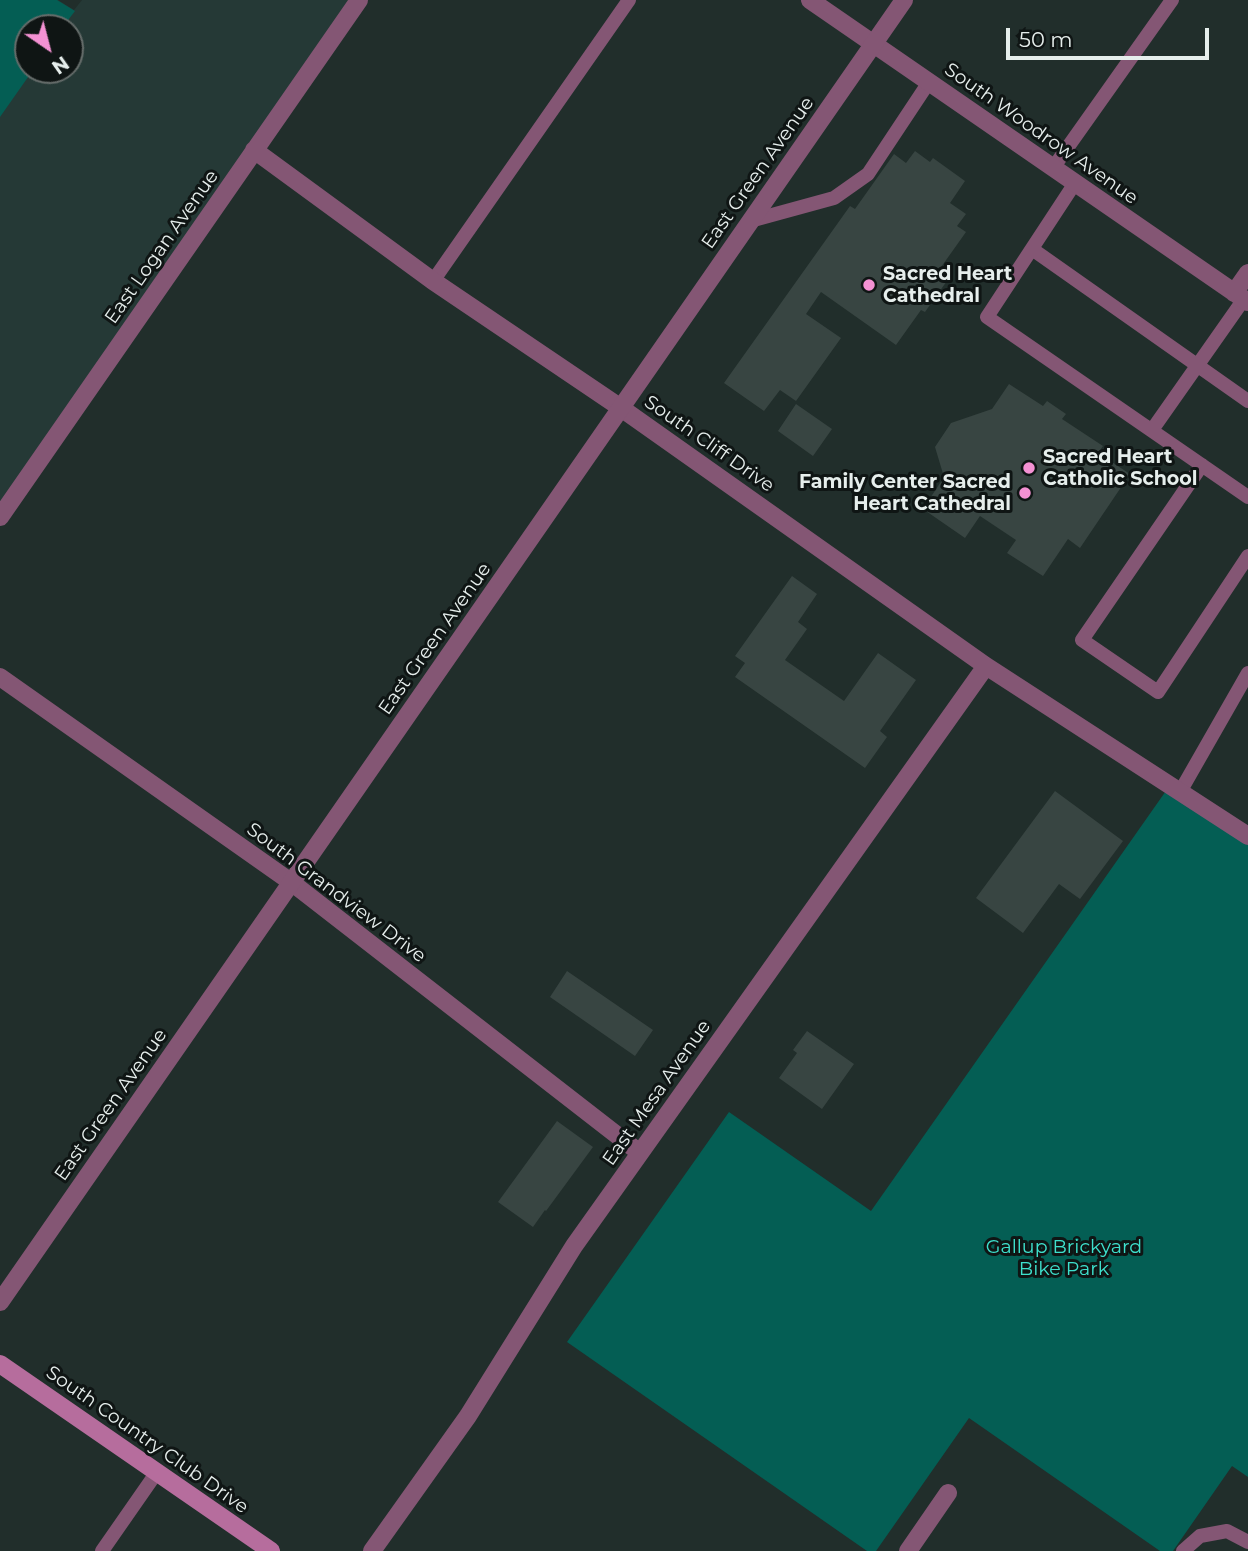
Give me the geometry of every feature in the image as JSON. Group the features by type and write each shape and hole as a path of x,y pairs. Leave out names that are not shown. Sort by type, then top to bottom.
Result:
{"main road":[{"name":"South Country Club Drive","path":"0,1364 271,1551"}],"street":[{"name":"East Logan Avenue","path":"0,517 359,0"},
{"name":"South Woodrow Avenue","path":"810,0 1242,298"},
{"name":"East Green Avenue","path":"0,1302 904,0"},
{"name":"South Cliff Drive","path":"254,150 433,281 621,408 986,666 1248,836"},
{"path":"1242,298 1248,273"},
{"name":"East Mesa Avenue","path":"372,1551 468,1416 574,1246 986,666"},
{"name":"South Grandview Drive","path":"0,677 291,882 640,1153"},
{"path":"908,1551 948,1493"}],"lane":[{"path":"433,281 629,0"},
{"path":"1053,168 1172,0"},
{"path":"750,221 834,198 868,174 929,82"},
{"path":"1075,183 987,317 1248,496"},
{"path":"1032,249 1248,401"},
{"path":"1152,430 1242,298"},
{"path":"1202,465 1082,640 1158,692 1248,556"},
{"path":"1180,792 1248,673"},
{"path":"102,1551 157,1472"},
{"path":"1183,1551 1200,1536 1227,1531 1248,1542"}],"shaded area":[{"path":"0,0 58,0 74,10 82,0 359,0 0,517"}],"green space":[{"path":"0,0 57,0 75,11 73,14 14,14 14,84 23,84 0,117"},
{"name":"Gallup Brickyard Bike Park","path":"1168,788 1248,844 1248,1477 1232,1466 1173,1551 1160,1551 969,1418 876,1551 867,1551 567,1342 729,1112 871,1211"}],"building":[{"name":"Sacred Heart Cathedral","path":"915,151 930,162 933,158 965,181 950,203 966,214 957,226 966,232 939,270 949,278 925,312 921,310 896,345 821,292 806,314 841,338 796,401 780,390 764,411 724,383 850,206 855,209 894,154 906,163"},
{"name":"Family Center Sacred Heart Cathedral","path":"1009,384 1043,406 1047,401 1066,414 1062,419 1103,446 1098,453 1130,474 1080,548 1068,539 1043,576 1007,553 1016,540 980,516 965,538 923,509 944,477 935,447 951,423 992,409"},
{"path":"796,404 832,429 813,456 778,431"},
{"path":"792,576 817,594 798,622 807,629 785,660 844,701 878,653 916,680 880,731 887,737 865,768 735,677 745,663 735,656"},
{"path":"1055,791 1123,841 1080,899 1059,884 1023,933 976,898"},
{"path":"567,971 653,1030 635,1056 550,997"},
{"path":"807,1031 854,1064 822,1109 779,1078 797,1053 793,1050"},
{"path":"557,1121 593,1147 533,1227 498,1202"}],"place":[{"name":"Sacred Heart Cathedral","path":"869,285"},
{"name":"Sacred Heart Catholic School","path":"1029,468"},
{"name":"Family Center Sacred Heart Cathedral","path":"1025,493"}]}
